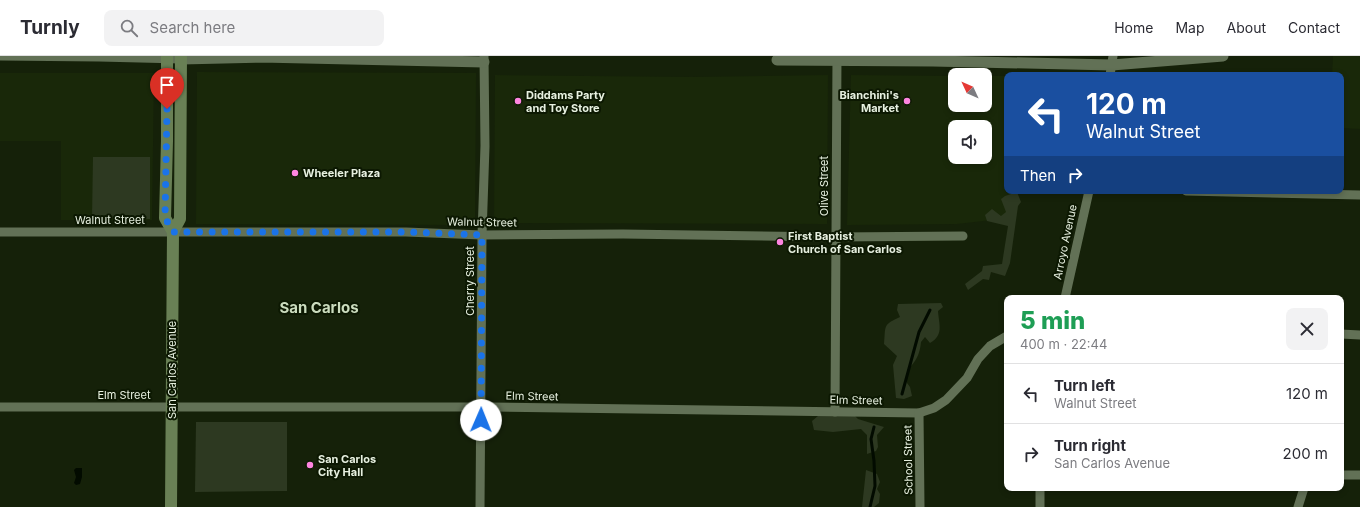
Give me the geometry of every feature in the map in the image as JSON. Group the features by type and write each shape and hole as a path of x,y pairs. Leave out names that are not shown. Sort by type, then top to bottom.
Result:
{"main road":[{"name":"San Carlos Avenue","path":"167,57 165,218 174,232"},
{"name":"San Carlos Avenue","path":"171,507 174,232 180,219 181,58"}],"street":[{"path":"0,56 484,59"},
{"path":"777,60 837,59 1112,65 1223,56"},
{"name":"Cherry Street","path":"480,507 482,235 485,146 484,59"},
{"name":"Olive Street","path":"835,412 837,59"},
{"name":"Arroyo Avenue","path":"1066,295 1088,194"},
{"path":"1316,194 1360,195"},
{"name":"Walnut Street","path":"0,232 406,232 482,235 623,234 836,237 963,236"},
{"path":"1344,334 1360,335"},
{"name":"Elm Street","path":"0,407 481,407 919,413 934,408 946,400 967,378 978,359 990,346 1004,338"},
{"name":"School Street","path":"919,413 920,507"},
{"path":"1344,475 1360,476"},
{"path":"1040,491 1040,507"},
{"path":"1298,507 1303,491"}],"shaded area":[{"path":"1333,56 1360,56 1360,129 1344,128 1344,72 1332,72"},
{"path":"197,72 476,73 475,225 196,224"},
{"path":"0,73 154,73 152,220 61,220 61,141 0,141"},
{"path":"495,75 692,77 828,75 827,224 494,223"},
{"path":"851,75 948,76 948,112 992,112 992,76 1004,76 1004,194 1011,194 1009,218 957,224 847,225"},
{"path":"93,157 150,157 150,219 92,218"},
{"path":"1018,194 1021,202 1018,206 1010,263 1005,276 991,272 989,280 983,279 968,290 965,284 982,271 983,266 1002,264 1008,226 987,221 985,215 992,209 1001,216 1006,212 1001,199 1005,196"},
{"path":"941,303 943,307 938,311 940,329 937,337 930,343 925,337 921,342 917,358 907,370 907,383 910,387 912,396 904,399 896,398 893,365 897,356 884,344 886,327 890,322 900,317 897,310 898,304"},
{"path":"854,415 858,419 884,427 877,435 878,447 876,451 867,454 867,435 861,429 833,432 814,430 812,421 818,416"},
{"path":"196,422 287,422 287,491 195,492"},
{"path":"76,468 82,468 80,484 76,485 74,483 76,477 74,470"},
{"path":"866,470 877,474 880,482 877,489 880,494 879,503 874,507 862,507"}],"waterway":[{"path":"902,394 919,332 930,310"},
{"path":"870,507 875,486 871,439 874,427"}],"place":[{"name":"Diddams Party and Toy Store","path":"518,101"},
{"name":"Bianchini's Market","path":"907,101"},
{"name":"Wheeler Plaza","path":"295,173"},
{"name":"First Baptist Church of San Carlos","path":"780,242"},
{"name":"San Carlos City Hall","path":"310,465"}],"district":[{"name":"San Carlos","path":"319,308"}],"route":[{"path":"167,109 165,218 174,232 406,232 482,235 481,420"}]}
